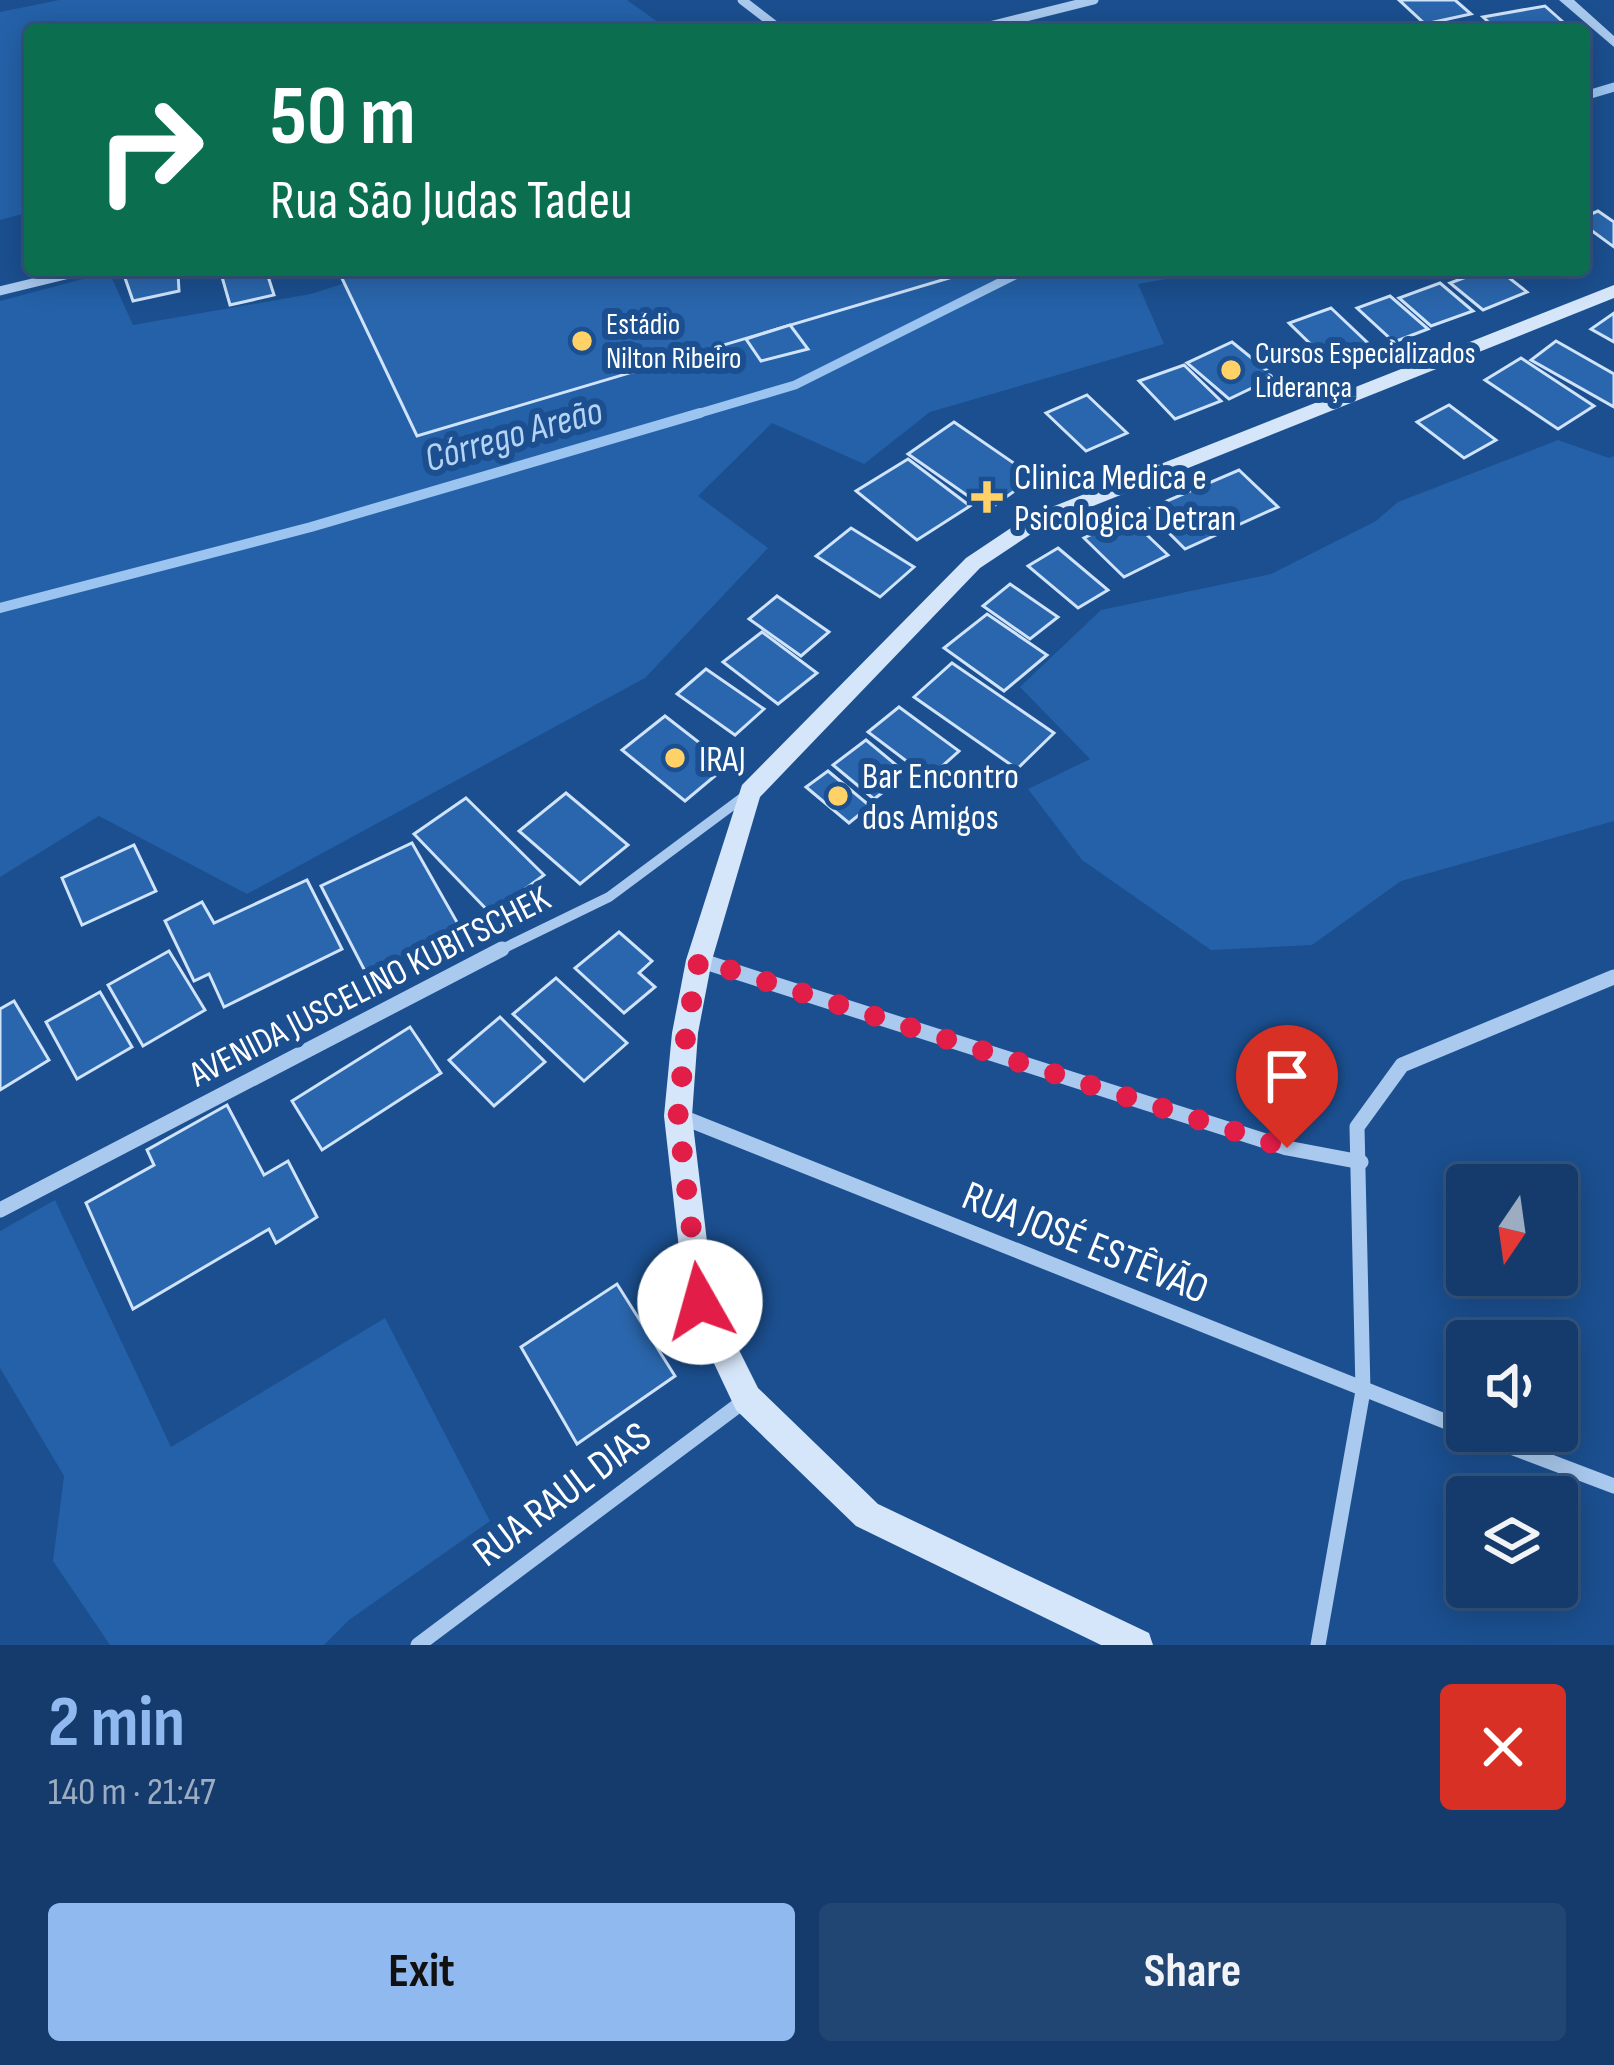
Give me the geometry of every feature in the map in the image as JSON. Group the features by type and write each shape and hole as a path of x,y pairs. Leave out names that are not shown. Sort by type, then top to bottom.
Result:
{"main road":[{"path":"1137,1645 866,1515 747,1399 700,1302 678,1116 686,1033 699,960 750,792 973,563 1036,521 1614,291"}],"street":[{"path":"742,0 773,24"},
{"path":"998,24 1094,0"},
{"path":"1566,0 1614,44"},
{"path":"0,291 61,276"},
{"name":"AVENIDA JUSCELINO KUBITSCHEK","path":"0,1210 436,981 609,897 750,792"},
{"path":"699,960 1287,1148 1361,1162"},
{"path":"1318,1645 1364,1391 1357,1127 1402,1065 1614,977"},
{"name":"RUA JOSÉ ESTÊVÃO","path":"678,1116 1446,1423"},
{"name":"RUA RAUL DIAS","path":"418,1645 747,1399"},
{"name":"RUA JOSÉ ESTÊVÃO","path":"1524,1452 1614,1486"}],"shaded area":[{"path":"59,0 627,0 661,24 24,24 24,214 0,220 0,12"},
{"path":"94,276 111,276 133,325 311,294 345,283 418,436 956,276 1183,276 1138,284 1164,344 930,412 864,464 772,423 698,496 768,548 645,678 247,894 99,816 0,877 0,301"},
{"path":"1558,440 1614,456 1614,821 1401,881 1312,945 1211,950 1082,860 1028,789 1090,759 1020,687 1101,610 1271,574 1376,521 1398,502"},
{"path":"55,1200 171,1447 385,1318 490,1521 349,1620 324,1645 110,1645 53,1561 64,1476 0,1368 0,1231"}],"building":[{"path":"1399,0 1455,0 1471,14 1425,24"},
{"path":"1545,6 1565,24 1491,24 1483,17"},
{"path":"1598,211 1614,222 1614,247 1590,229 1590,214"},
{"path":"124,276 178,276 179,291 133,301"},
{"path":"222,276 268,276 274,295 230,305"},
{"name":"Estádio Nilton Ribeiro","path":"341,276 956,276 417,436"},
{"path":"1469,276 1507,276 1527,292 1483,310 1450,283"},
{"path":"1440,283 1473,311 1431,326 1399,298"},
{"path":"1390,296 1428,329 1394,342 1357,308"},
{"path":"1331,308 1371,346 1328,361 1289,323"},
{"path":"1614,313 1614,342 1591,329"},
{"path":"790,325 808,349 761,361 746,339"},
{"path":"1556,341 1614,374 1614,407 1531,360"},
{"name":"Cursos Especializados Liderança","path":"1232,342 1275,377 1229,399 1187,363"},
{"path":"1521,358 1594,406 1558,429 1485,380"},
{"path":"1184,365 1221,401 1175,419 1139,381"},
{"path":"1087,395 1127,433 1086,451 1046,413"},
{"path":"1449,405 1496,440 1464,458 1417,422"},
{"path":"954,422 1034,477 988,510 908,454"},
{"path":"908,459 970,506 917,540 856,491"},
{"path":"1239,470 1278,507 1185,549 1146,510"},
{"path":"1128,517 1168,555 1124,577 1084,538"},
{"path":"851,528 914,567 880,597 816,556"},
{"path":"1058,548 1108,590 1078,608 1028,566"},
{"path":"1010,584 1058,617 1030,639 983,606"},
{"path":"777,596 829,632 801,656 749,619"},
{"path":"987,614 1047,655 1004,691 944,648"},
{"path":"762,632 817,673 778,704 723,662"},
{"path":"952,663 1054,733 1017,769 914,697"},
{"path":"706,669 764,709 735,735 677,694"},
{"path":"899,707 959,751 929,778 868,732"},
{"name":"IRAJ","path":"665,716 728,765 685,801 622,750"},
{"path":"866,740 907,774 874,799 833,765"},
{"name":"Bar Encontro dos Amigos","path":"828,771 870,806 849,823 806,787"},
{"path":"566,793 628,845 580,884 519,831"},
{"path":"466,798 544,875 491,914 414,834"},
{"path":"412,843 462,931 368,977 321,886"},
{"path":"134,845 156,891 82,925 62,878"},
{"path":"307,880 342,949 224,1007 209,974 194,981 165,921 202,902 214,923"},
{"path":"619,932 652,961 639,973 655,987 624,1013 575,968"},
{"path":"169,951 205,1010 143,1046 108,985"},
{"path":"556,978 627,1043 584,1081 513,1014"},
{"path":"100,992 132,1047 77,1079 46,1022"},
{"path":"14,1001 49,1060 0,1090 0,1009"},
{"path":"500,1017 545,1062 494,1106 449,1060"},
{"path":"410,1027 441,1073 322,1150 292,1101"},
{"path":"227,1105 264,1175 288,1161 317,1217 276,1243 269,1229 133,1309 86,1203 154,1165 147,1150"},
{"path":"617,1284 675,1376 577,1444 521,1347"}],"waterway":[{"name":"Córrego Areão","path":"1590,94 1614,87"},
{"name":"Córrego Areão","path":"690,416 795,385 1013,276"},
{"name":"Córrego Areão","path":"0,608 311,527 700,413"}],"place":[{"name":"Estádio Nilton Ribeiro","path":"582,341"},
{"name":"Cursos Especializados Liderança","path":"1231,370"},
{"name":"Clinica Medica e Psicologica Detran","path":"987,497"},
{"name":"IRAJ","path":"675,758"},
{"name":"Bar Encontro dos Amigos","path":"838,796"}],"route":[{"path":"700,1302 678,1116 699,960 1287,1148"}]}
